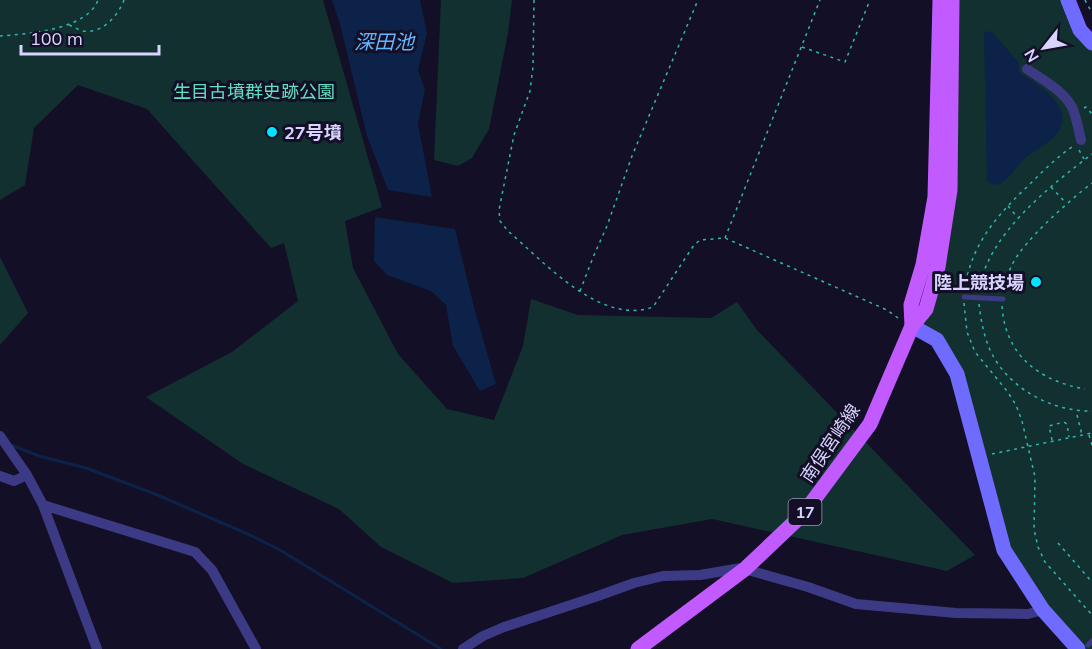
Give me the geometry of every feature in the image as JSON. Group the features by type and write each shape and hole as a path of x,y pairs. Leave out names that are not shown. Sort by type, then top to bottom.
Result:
{"main road":[{"name":"南俣宮崎線","path":"912,326 911,305 923,265 935,197 940,0"},
{"name":"南俣宮崎線","path":"638,649 745,569 804,513 870,424 912,326 926,309 938,267 951,190 952,0"}],"street":[{"path":"1068,0 1080,30 1092,43"},
{"path":"1027,69 1055,84 1070,103 1081,140"},
{"path":"912,326 937,340 957,374 1004,550 1043,610 1086,645"},
{"path":"0,436 27,475 43,505 98,649"},
{"path":"0,476 14,481 27,475"},
{"path":"43,505 195,552 212,570 256,649"},
{"path":"463,649 483,636 504,627 634,583 663,576 700,575 745,569 856,604 956,613 1028,614 1043,610"}],"lane":[{"path":"964,297 1003,299"}],"path":[{"path":"0,36 37,33 74,23 96,6 98,0"},
{"path":"68,24 82,31 97,31 119,12 124,0"},
{"path":"534,0 533,67 530,91 514,135 499,210 500,221 508,231 580,292 610,307 643,310 653,306 694,245 700,240 725,238 887,310 912,326"},
{"path":"580,292 639,137 698,0"},
{"path":"725,238 820,0"},
{"path":"802,47 845,62 870,0"},
{"path":"1085,0 1092,13"},
{"path":"1084,160 1075,145 1041,173 990,225 977,248 966,277 964,297 967,332 975,352 1007,391 1022,421 1035,477 1034,530 1038,547 1045,562 1092,615"},
{"path":"1092,154 1052,187 999,240 983,273 979,298 981,324 986,341 1004,372 1018,386 1046,403 1079,412 1092,411"},
{"path":"1085,388 1055,381 1041,374 1029,364 1010,340 1005,325 1003,299 1006,279 1012,262 1066,204 1092,183"},
{"path":"1052,187 1066,204"},
{"path":"1007,206 1018,219"},
{"path":"1077,414 1082,435"},
{"path":"1053,441 1050,426 1065,422 1069,438"},
{"path":"988,454 1091,434 1092,445"},
{"path":"1058,543 1092,582"}],"green space":[{"name":"生目古墳群史跡公園","path":"0,0 323,0 382,207 345,221 353,268 398,354 447,409 494,420 523,346 531,299 578,315 711,318 737,302 757,330 975,555 947,571 712,519 622,535 523,578 453,583 381,547 339,509 243,464 146,397 232,352 298,301 284,243 271,248 147,109 78,85 34,128 25,185 0,200"},
{"path":"441,0 512,0 508,33 489,129 472,158 458,166 434,160"},
{"path":"952,0 1068,0 1092,43 1092,649 1078,649 1004,550 957,374 922,332 938,266"},
{"path":"0,257 28,313 0,345"}],"water":[{"name":"深田池","path":"332,0 420,0 427,33 418,70 425,89 418,124 432,197 388,190 367,136"},
{"path":"991,31 1019,63 1019,72 1054,99 1060,108 1062,117 1061,126 1054,137 1024,159 1007,179 994,185 987,181 984,33"},
{"path":"375,217 455,229 496,384 480,391 453,346 446,305 431,291 387,275 374,261"}],"waterway":[{"path":"11,445 39,456 86,468 155,494 250,535 280,550 441,649"}],"place":[{"name":"27号墳","path":"272,132"},
{"name":"陸上競技場","path":"1036,282"}]}
